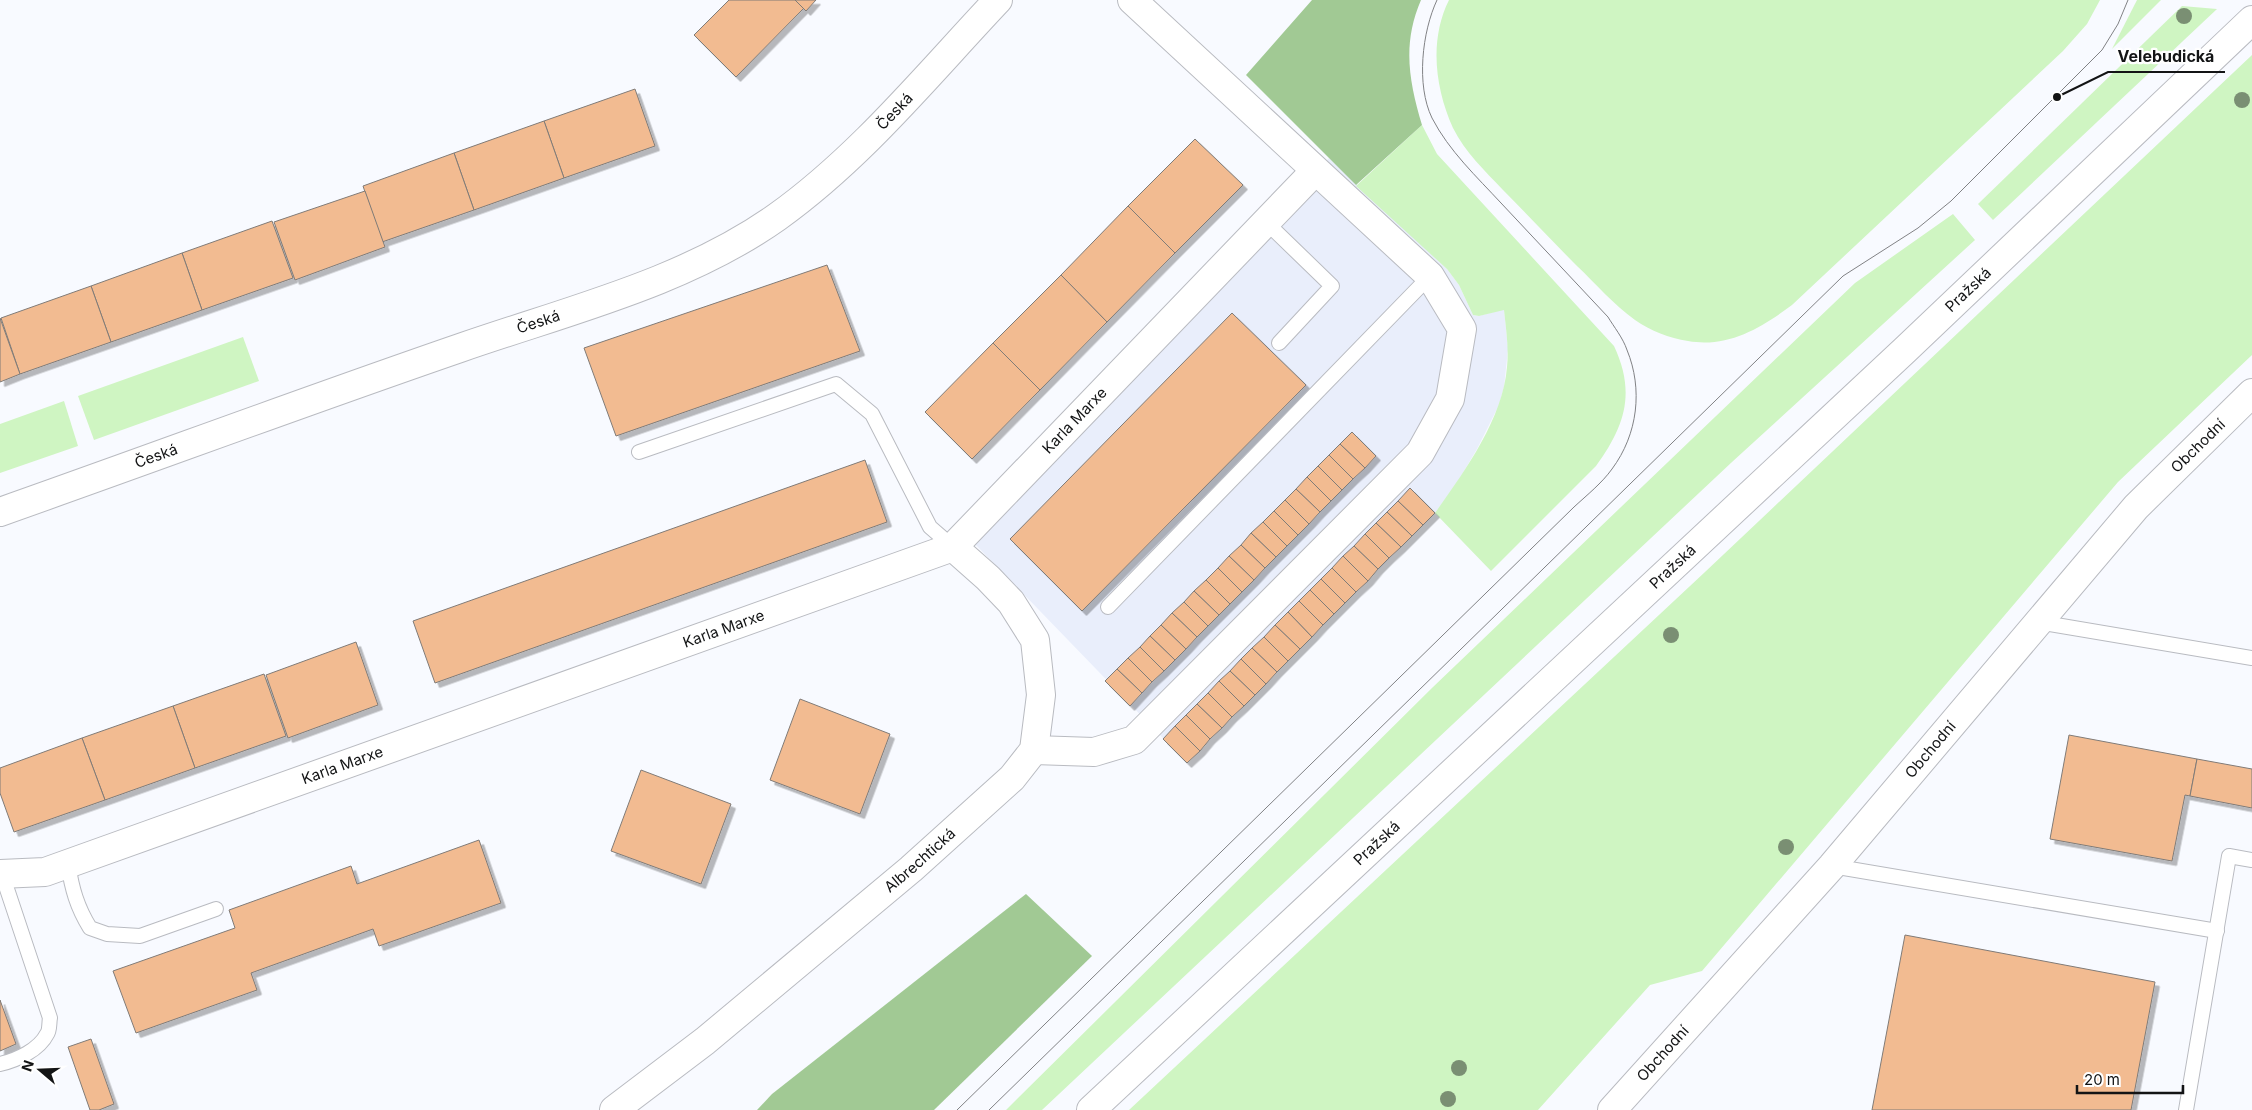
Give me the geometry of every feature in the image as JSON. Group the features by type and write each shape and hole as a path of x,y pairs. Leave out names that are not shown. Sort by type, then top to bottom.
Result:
{"street":[{"name":"Česká","path":"0,512 459,348 638,288 710,256 779,216 848,159 998,0"},
{"path":"953,547 988,578 1011,602 1035,640 1041,695 1034,750 1094,752 1134,740 1420,452 1450,398 1462,329 1430,276 1132,0"},
{"name":"Pražská","path":"1091,1110 1905,350 2252,20"},
{"name":"Karla Marxe","path":"1,874 46,872 953,547 1315,171"},
{"name":"Obchodní","path":"1612,1110 1832,866 2136,507 2252,393"},
{"name":"Albrechtická","path":"614,1110 705,1041 911,869 1012,778 1034,750"}],"lane":[{"path":"1267,223 1332,286 1279,343"},
{"path":"1108,607 1430,276"},
{"path":"639,452 836,384 872,414 930,527 953,547"},
{"path":"2038,622 2252,658"},
{"path":"2186,1110 2229,856 2252,860"},
{"path":"68,864 72,894 81,913 90,928 107,934 140,936 216,909"},
{"path":"1832,866 2217,931"},
{"path":"0,1064 14,1061 31,1051 48,1033 50,1018 1,874"}],"shaded area":[{"path":"1329,158 1447,269 1459,285 1473,315 1479,316 1504,309 1508,349 1504,387 1499,405 1477,449 1458,481 1435,513 1187,763 975,544"}],"green space":[{"path":"1312,0 1421,0 1411,32 1410,62 1411,78 1422,125 1356,185 1246,75"},
{"path":"1449,0 2100,0 2087,24 2063,51 1792,305 1768,321 1743,334 1717,342 1703,342 1681,340 1660,334 1647,328 1627,314 1503,190 1463,145 1447,113 1442,97 1437,64 1439,31"},
{"path":"2137,0 2161,0 2112,49"},
{"path":"2182,6 2217,9 1993,220 1978,204"},
{"path":"2252,55 2252,355 2118,482 1702,971 1650,985 1538,1110 1129,1110 1705,572"},
{"path":"1422,125 1437,154 1614,346 1625,379 1626,394 1620,423 1614,437 1596,466 1491,571 1435,513 1480,444 1498,406 1504,387 1508,360 1504,310 1479,316 1473,315 1459,285 1447,269 1356,186"},
{"path":"1953,214 1975,240 1732,462 1042,1110 1006,1110 1433,687 1855,283"},
{"path":"243,337 259,381 94,440 78,396"},
{"path":"64,401 78,446 0,473 0,424"},
{"path":"1026,894 1092,956 934,1110 757,1110 772,1094"}],"building":[{"path":"729,0 795,0 804,8 736,77 694,35"},
{"path":"795,0 816,0 806,11"},
{"path":"635,89 655,146 564,178 544,121"},
{"path":"544,121 564,178 474,210 454,153"},
{"path":"1195,139 1243,185 1175,253 1128,206"},
{"path":"454,153 474,210 382,242 363,186"},
{"path":"365,191 385,247 295,280 274,222"},
{"path":"1128,206 1175,253 1107,322 1061,275"},
{"path":"272,221 293,278 202,310 182,253"},
{"path":"182,253 202,310 111,342 91,286"},
{"path":"827,265 860,351 616,436 584,348"},
{"path":"1061,275 1107,322 1040,390 993,343"},
{"path":"91,286 111,342 20,374 1,318"},
{"path":"1232,313 1306,385 1082,611 1010,539"},
{"path":"0,318 20,374 0,382"},
{"path":"993,343 1040,390 972,459 925,412"},
{"path":"1352,432 1376,456 1365,468 1340,444"},
{"path":"1340,444 1365,468 1353,479 1329,455"},
{"path":"1329,455 1353,479 1342,490 1318,466"},
{"path":"865,460 887,522 435,683 413,621"},
{"path":"1318,466 1342,490 1331,501 1307,477"},
{"path":"1307,477 1331,501 1320,512 1296,489"},
{"path":"1410,488 1435,513 1423,525 1398,501"},
{"path":"1296,489 1320,512 1309,524 1285,500"},
{"path":"1285,500 1309,524 1298,535 1274,511"},
{"path":"1398,501 1423,525 1412,536 1387,512"},
{"path":"1274,511 1298,535 1287,546 1263,522"},
{"path":"1387,512 1412,536 1401,547 1376,523"},
{"path":"1263,522 1287,546 1276,557 1251,533"},
{"path":"1376,523 1401,547 1389,558 1365,534"},
{"path":"1251,533 1276,557 1265,568 1241,545"},
{"path":"1365,534 1389,558 1378,569 1354,546"},
{"path":"1241,545 1265,568 1254,580 1229,556"},
{"path":"1354,546 1378,569 1368,581 1343,556"},
{"path":"1229,556 1254,580 1242,592 1218,568"},
{"path":"1343,556 1368,581 1356,592 1332,568"},
{"path":"1218,568 1242,592 1230,604 1206,580"},
{"path":"1332,568 1356,592 1345,603 1321,579"},
{"path":"1321,579 1345,603 1334,614 1310,590"},
{"path":"1206,580 1230,604 1219,615 1194,591"},
{"path":"1310,590 1334,614 1323,625 1299,601"},
{"path":"1194,591 1219,615 1208,626 1184,602"},
{"path":"1299,601 1323,625 1312,637 1288,612"},
{"path":"1184,602 1208,626 1197,637 1172,613"},
{"path":"1288,612 1312,637 1300,649 1275,625"},
{"path":"1172,613 1197,637 1186,649 1161,625"},
{"path":"1161,625 1186,649 1175,660 1150,636"},
{"path":"1275,625 1300,649 1288,661 1264,637"},
{"path":"1150,636 1175,660 1164,671 1140,647"},
{"path":"1264,637 1288,661 1277,672 1252,648"},
{"path":"356,642 378,705 288,738 266,675"},
{"path":"1140,647 1164,671 1152,682 1128,658"},
{"path":"1252,648 1277,672 1266,684 1241,659"},
{"path":"1128,658 1152,682 1142,693 1117,669"},
{"path":"1241,659 1266,684 1255,695 1230,671"},
{"path":"1117,669 1142,693 1130,706 1105,681"},
{"path":"1230,671 1255,695 1244,706 1219,681"},
{"path":"264,674 286,736 195,768 173,706"},
{"path":"1219,681 1244,706 1232,717 1208,693"},
{"path":"1208,693 1232,717 1222,728 1197,704"},
{"path":"800,699 890,734 860,814 770,780"},
{"path":"1197,704 1222,728 1210,739 1186,715"},
{"path":"173,706 195,768 105,800 82,738"},
{"path":"1186,715 1210,739 1200,751 1175,726"},
{"path":"1175,726 1200,751 1187,763 1163,739"},
{"path":"2069,735 2197,759 2190,796 2185,795 2172,861 2050,839"},
{"path":"82,738 105,800 14,832 0,793 0,768"},
{"path":"2197,759 2252,769 2252,808 2190,796"},
{"path":"641,770 731,804 701,884 611,851"},
{"path":"479,840 501,903 379,946 373,929 251,973 257,990 136,1033 113,971 235,928 229,910 351,866 357,884"},
{"path":"1905,935 2155,982 2131,1110 1872,1110"},
{"path":"0,1000 16,1044 0,1051"},
{"path":"91,1039 114,1104 99,1110 90,1110 68,1047"}],"tram line":[{"path":"957,1110 1599,484 1612,469 1628,441 1635,411 1635,380 1632,365 1621,337 1608,317 1464,163 1447,142 1432,118 1424,90 1423,59 1428,27 1437,0"},
{"path":"989,1110 1843,276 1918,228 1951,201 2102,50 2118,24 2128,0"}],"place":[{"name":"Velebudická","path":"2057,97"}]}
